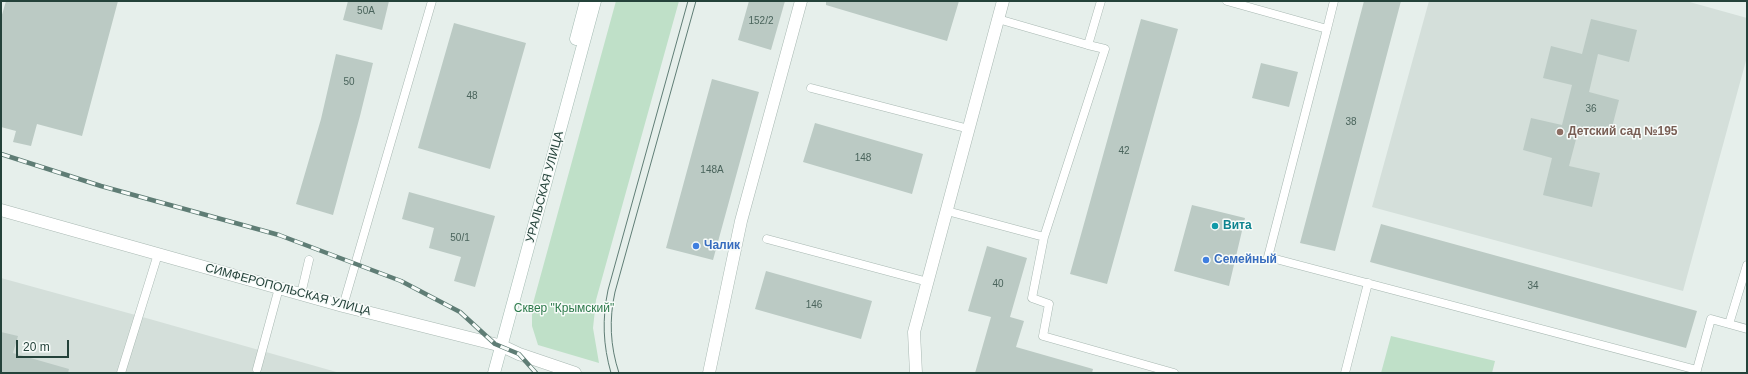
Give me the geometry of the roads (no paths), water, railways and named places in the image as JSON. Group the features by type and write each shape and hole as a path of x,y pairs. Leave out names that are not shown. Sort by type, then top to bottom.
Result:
{"street":[{"name":"УРАЛЬСКАЯ УЛИЦА","path":"494,373 498,345 586,1"},
{"name":"УРАЛЬСКАЯ УЛИЦА","path":"487,373 498,345 595,1"},
{"path":"710,373 741,221 800,1"},
{"path":"916,373 914,332 1004,1"},
{"name":"СИМФЕРОПОЛЬСКАЯ УЛИЦА","path":"1,210 343,306 498,345 574,373"}],"lane":[{"path":"343,306 432,1"},
{"path":"1088,45 1101,1"},
{"path":"1227,1 1327,28"},
{"path":"1334,1 1268,257 1697,371 1711,319 1747,329"},
{"path":"998,20 1105,49 1044,237 1032,298 1049,304 1043,336 1174,373"},
{"path":"811,88 969,129"},
{"path":"947,211 1044,237"},
{"path":"768,239 928,282"},
{"path":"121,373 158,254"},
{"path":"301,294 309,260"},
{"path":"1729,324 1747,265"},
{"path":"1345,373 1368,283"},
{"path":"257,369 278,288"}],"tram line":[{"path":"611,373 606,352 604,332 608,290 688,1"},
{"path":"619,373 611,332 615,292 696,1"}],"railway":[{"path":"1,154 101,186 279,235 401,281 460,312 495,344 519,354 536,373"}],"place":[{"name":"Детский сад №195","path":"1560,132"},
{"name":"Вита","path":"1215,226"},
{"name":"Чалик","path":"696,246"},
{"name":"Семейный","path":"1206,260"}],"park label":[{"name":"Сквер \"Крымский\"","path":"564,309"}]}
